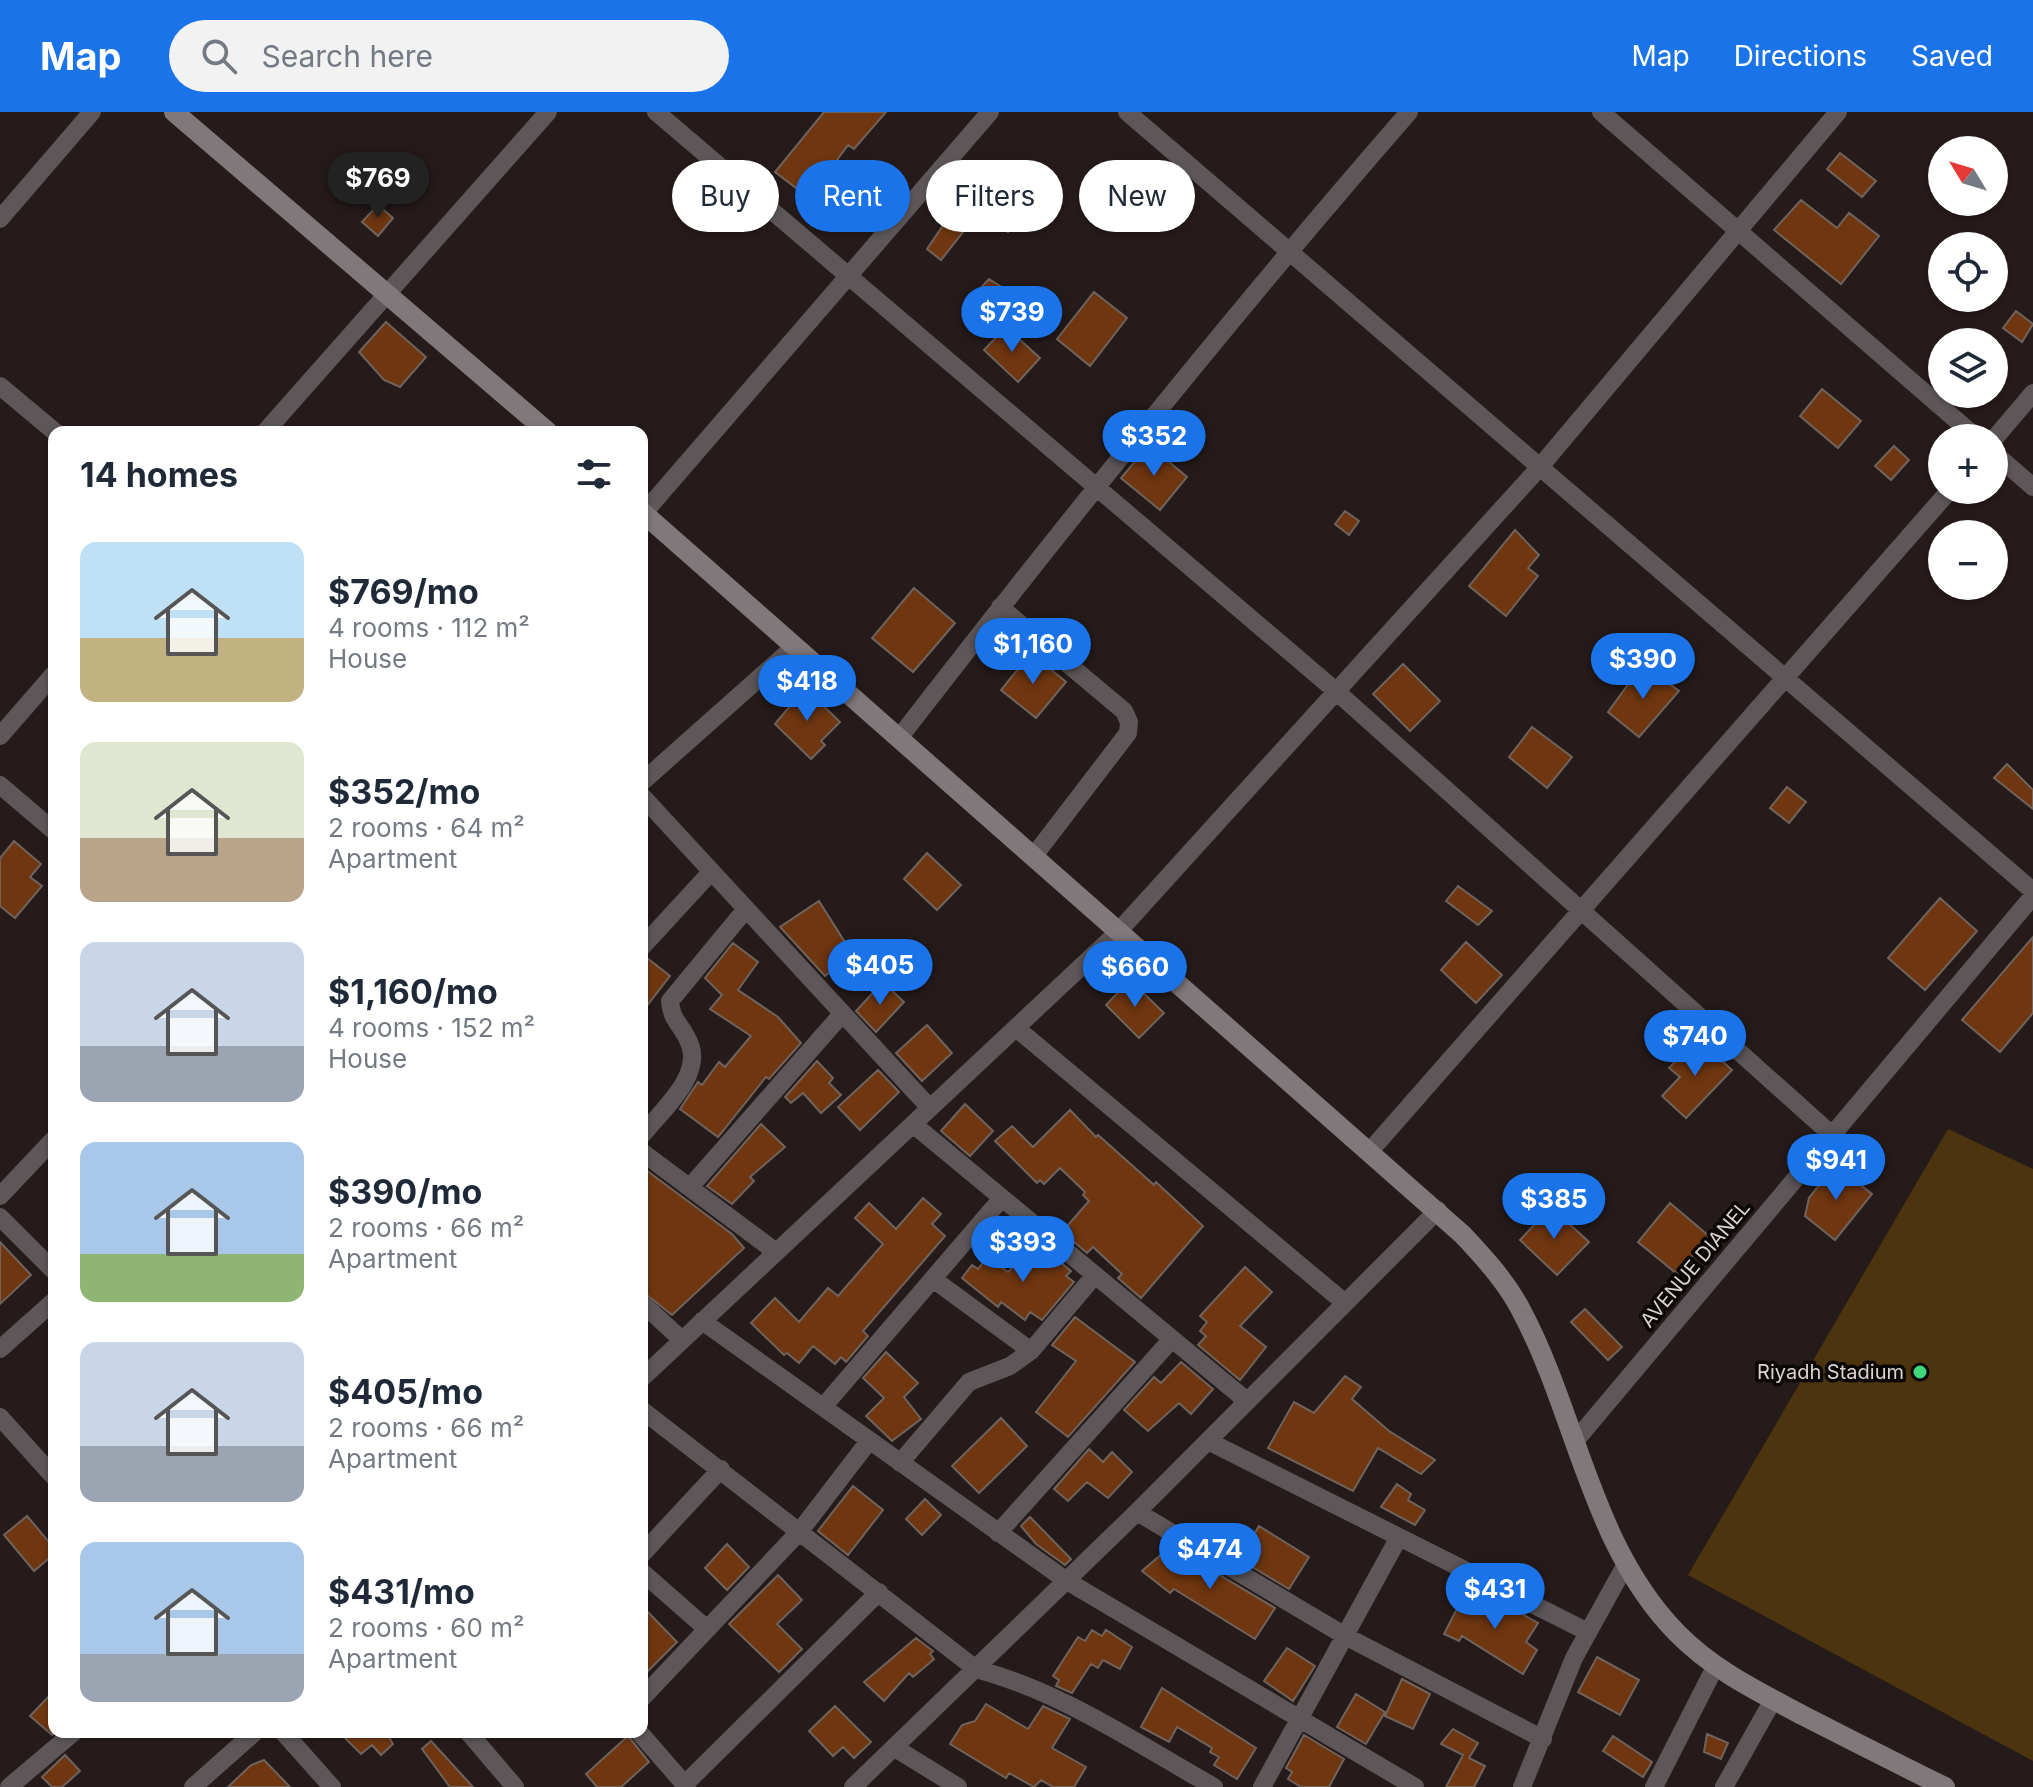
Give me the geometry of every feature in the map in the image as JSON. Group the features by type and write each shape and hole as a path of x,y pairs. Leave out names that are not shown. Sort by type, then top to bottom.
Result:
{"street":[{"path":"0,219 92,112"},
{"path":"174,112 541,426"},
{"path":"270,426 548,112"},
{"path":"656,112 1337,692 1832,1135"},
{"path":"648,507 990,112"},
{"path":"1127,112 2033,894"},
{"path":"899,738 1095,487 1288,251 1409,112"},
{"path":"1601,112 1961,424"},
{"path":"648,1372 1117,933 1539,468 1838,112"},
{"path":"0,386 48,426"},
{"path":"2007,424 2033,393"},
{"path":"2008,465 2033,487"},
{"path":"1370,1151 1787,680 1938,504"},
{"path":"648,517 1117,933 1438,1210 1511,1292 1542,1356 1626,1564 1676,1633 1715,1667 1773,1700 1945,1787"},
{"path":"1000,607 1124,711 1129,722 1128,733 1033,857"},
{"path":"648,777 794,647"},
{"path":"0,736 48,681"},
{"path":"0,785 48,826"},
{"path":"648,803 930,1108"},
{"path":"648,940 711,872"},
{"name":"AVENUE DIANEL","path":"1576,1440 2033,894"},
{"path":"648,1127 687,1078 693,1060 687,1037 671,1015 670,1001 746,909"},
{"path":"690,1187 842,1014"},
{"path":"1016,1028 1345,1303"},
{"path":"913,1124 1247,1401"},
{"path":"0,1196 48,1145"},
{"path":"648,1156 776,1252"},
{"path":"823,1407 1002,1198"},
{"path":"853,1787 1137,1512 1438,1210"},
{"path":"0,1217 48,1265"},
{"path":"900,1463 969,1382 1010,1366 1031,1351 1095,1275"},
{"path":"933,1279 1031,1351"},
{"path":"0,1349 48,1306"},
{"path":"648,1309 682,1340"},
{"path":"702,1321 1067,1581 1300,1722 1415,1787"},
{"path":"998,1533 1172,1339"},
{"path":"648,1414 976,1669 1024,1683 1057,1698 1214,1787"},
{"path":"0,1417 48,1470"},
{"path":"648,1692 800,1531 869,1441"},
{"path":"1208,1441 1588,1632"},
{"path":"648,1548 721,1469"},
{"path":"1137,1512 1347,1637 1543,1739"},
{"path":"1262,1787 1347,1637 1399,1537"},
{"path":"1522,1787 1574,1658 1626,1564"},
{"path":"648,1577 707,1629"},
{"path":"644,1738 686,1786 879,1592"},
{"path":"1654,1787 1715,1667"},
{"path":"1724,1787 1773,1700"},
{"path":"9,1787 67,1738"},
{"path":"193,1787 248,1738"},
{"path":"288,1738 332,1787"},
{"path":"473,1738 515,1787"},
{"path":"895,1748 958,1787"}],"shaded area":[{"name":"Riyadh Stadium","path":"1948,1129 2033,1169 2033,1761 1688,1575"}],"building":[{"path":"824,112 886,112 854,149 848,145 837,160 795,160 795,187 779,175 779,167"},
{"path":"1840,153 1876,181 1862,197 1827,169"},
{"path":"1801,200 1837,228 1849,213 1879,236 1841,284 1774,230"},
{"path":"378,205 393,218 378,236 362,222"},
{"path":"939,232 963,232 941,260 927,249"},
{"path":"989,279 1022,300 1008,321 976,293"},
{"path":"1094,292 1127,318 1090,366 1057,339"},
{"path":"2016,311 2033,324 2022,342 2008,332 2008,328 2003,328"},
{"path":"386,322 426,357 400,387 384,380 359,352"},
{"path":"1006,327 1040,358 1018,382 984,350"},
{"path":"1822,389 1861,421 1838,448 1800,416"},
{"path":"1149,445 1187,477 1160,510 1121,478"},
{"path":"1894,446 1909,460 1891,480 1875,466"},
{"path":"1345,511 1359,521 1349,535 1335,524"},
{"path":"1515,530 1539,555 1528,568 1538,576 1506,616 1469,586"},
{"path":"914,588 955,623 913,672 872,638"},
{"path":"1031,653 1066,682 1036,718 1001,690"},
{"path":"1403,664 1440,701 1410,731 1373,694"},
{"path":"1643,664 1679,691 1639,737 1608,712"},
{"path":"805,688 840,722 821,741 825,745 811,759 775,724"},
{"path":"1532,727 1572,757 1547,788 1509,757"},
{"path":"2007,764 2033,790 2033,809 1994,778"},
{"path":"1787,787 1806,802 1789,823 1770,808"},
{"path":"14,841 41,864 30,877 42,886 15,918 0,906 0,858"},
{"path":"927,853 961,885 937,910 904,879"},
{"path":"1458,886 1492,911 1478,925 1446,901"},
{"path":"1940,898 1977,931 1925,990 1888,958"},
{"path":"819,901 848,947 856,942 869,960 855,969 848,959 825,976 780,927"},
{"path":"2033,937 2033,1013 2000,1052 1962,1020"},
{"path":"1466,942 1502,975 1476,1003 1441,970"},
{"path":"733,943 758,962 738,990 778,1017 801,1043 769,1079 766,1077 718,1137 680,1109 698,1082 702,1085 719,1062 725,1067 751,1036 710,1009 722,995 705,978"},
{"path":"648,959 670,976 648,1004"},
{"path":"1130,980 1164,1013 1139,1038 1106,1005"},
{"path":"883,982 904,1002 876,1032 856,1011"},
{"path":"927,1025 952,1053 922,1081 896,1053"},
{"path":"1697,1038 1732,1070 1686,1118 1662,1096 1680,1077 1669,1068"},
{"path":"817,1061 833,1078 829,1083 841,1095 821,1113 803,1093 791,1103 785,1097"},
{"path":"878,1070 899,1092 860,1130 838,1107"},
{"path":"965,1104 993,1131 970,1156 941,1131"},
{"path":"1070,1110 1096,1137 1098,1135 1154,1185 1156,1182 1203,1226 1141,1298 1118,1278 1122,1274 1093,1247 1087,1253 1062,1232 1089,1201 1083,1195 1085,1192 1060,1168 1044,1184 1040,1180 1037,1183 995,1141 1012,1126 1033,1147"},
{"path":"761,1124 785,1147 750,1177 754,1181 732,1204 707,1186"},
{"path":"1835,1165 1872,1194 1835,1240 1805,1216 1809,1198"},
{"path":"648,1171 732,1234 744,1248 672,1315 648,1296"},
{"path":"923,1198 941,1214 932,1224 945,1236 863,1331 868,1336 846,1362 841,1357 835,1364 813,1346 799,1363 787,1353 784,1355 751,1323 775,1298 799,1322 828,1288 838,1296 883,1244 855,1218 869,1203 896,1229"},
{"path":"1670,1203 1709,1236 1677,1274 1638,1242"},
{"path":"1551,1207 1589,1242 1557,1275 1520,1240"},
{"path":"0,1242 31,1275 0,1304"},
{"path":"1030,1249 1040,1256 1045,1249 1071,1271 1066,1276 1074,1282 1042,1320 1030,1312 1025,1320 1001,1302 998,1307 962,1278 972,1265 978,1269 987,1257 1008,1272"},
{"path":"1245,1267 1272,1292 1240,1326 1266,1347 1240,1380 1198,1345 1206,1336 1200,1331 1207,1322 1200,1316"},
{"path":"1585,1309 1622,1347 1608,1360 1571,1322"},
{"path":"1075,1317 1135,1362 1068,1437 1036,1412 1076,1361 1052,1345"},
{"path":"886,1352 918,1383 904,1397 921,1419 892,1441 866,1416 884,1398 863,1378"},
{"path":"1181,1362 1213,1389 1191,1414 1179,1403 1148,1431 1124,1410 1154,1377 1161,1383"},
{"path":"1345,1376 1361,1387 1352,1399 1389,1431 1435,1460 1421,1474 1378,1448 1353,1491 1268,1448 1294,1402 1314,1413"},
{"path":"1001,1418 1027,1446 979,1493 952,1466"},
{"path":"1089,1449 1103,1462 1112,1452 1132,1472 1108,1498 1087,1482 1068,1501 1054,1489"},
{"path":"1397,1484 1411,1494 1408,1500 1425,1510 1415,1525 1381,1507"},
{"path":"853,1486 883,1510 848,1555 818,1531"},
{"path":"925,1499 941,1515 922,1535 906,1519"},
{"path":"27,1516 48,1541 48,1559 34,1571 4,1535"},
{"path":"1030,1517 1071,1559 1065,1565 1036,1544 1021,1526"},
{"path":"1259,1526 1309,1557 1289,1589 1239,1559"},
{"path":"727,1544 749,1567 727,1590 705,1568"},
{"path":"1171,1546 1275,1608 1255,1639 1174,1589 1170,1593 1142,1571"},
{"path":"778,1575 802,1600 777,1624 802,1649 779,1672 729,1624"},
{"path":"1465,1593 1496,1609 1501,1602 1538,1623 1526,1642 1537,1650 1523,1674 1462,1636 1459,1641 1444,1634"},
{"path":"648,1612 677,1642 648,1671"},
{"path":"1092,1630 1102,1636 1106,1630 1132,1647 1120,1669 1103,1660 1098,1668 1091,1664 1072,1693 1056,1686 1059,1680 1053,1676 1078,1637 1085,1641"},
{"path":"916,1638 933,1651 930,1654 934,1659 913,1677 909,1673 884,1701 864,1682"},
{"path":"1287,1648 1315,1666 1293,1701 1264,1681"},
{"path":"1597,1657 1639,1680 1620,1715 1578,1692"},
{"path":"1402,1679 1430,1694 1413,1729 1385,1716"},
{"path":"1162,1688 1256,1748 1237,1779 1214,1765 1219,1757 1210,1752 1212,1748 1177,1727 1169,1742 1141,1727"},
{"path":"1356,1694 1385,1712 1366,1744 1337,1727"},
{"path":"48,1697 48,1732 30,1716"},
{"path":"986,1704 1028,1729 1043,1706 1070,1719 1052,1748 1086,1767 1074,1787 1053,1787 1041,1780 1034,1787 1009,1773 1006,1778 950,1744 962,1725 975,1721"},
{"path":"835,1706 871,1742 854,1758 843,1747 833,1756 809,1731"},
{"path":"1453,1729 1478,1743 1469,1758 1485,1766 1474,1787 1446,1787 1463,1755 1441,1744"},
{"path":"1707,1734 1728,1743 1721,1759 1704,1752"},
{"path":"1304,1735 1344,1759 1329,1787 1301,1787 1288,1779 1292,1772 1286,1768"},
{"path":"1613,1736 1652,1762 1643,1777 1603,1751"},
{"path":"345,1738 390,1738 393,1744 381,1755 372,1745 361,1754"},
{"path":"626,1738 630,1738 649,1762 621,1787 597,1787 586,1774"},
{"path":"431,1741 473,1787 450,1787 422,1749"},
{"path":"65,1755 80,1771 62,1787 52,1787 42,1777"},
{"path":"264,1760 290,1787 228,1787 251,1765"}],"place":[{"name":"Riyadh Stadium","path":"1920,1372"}]}
